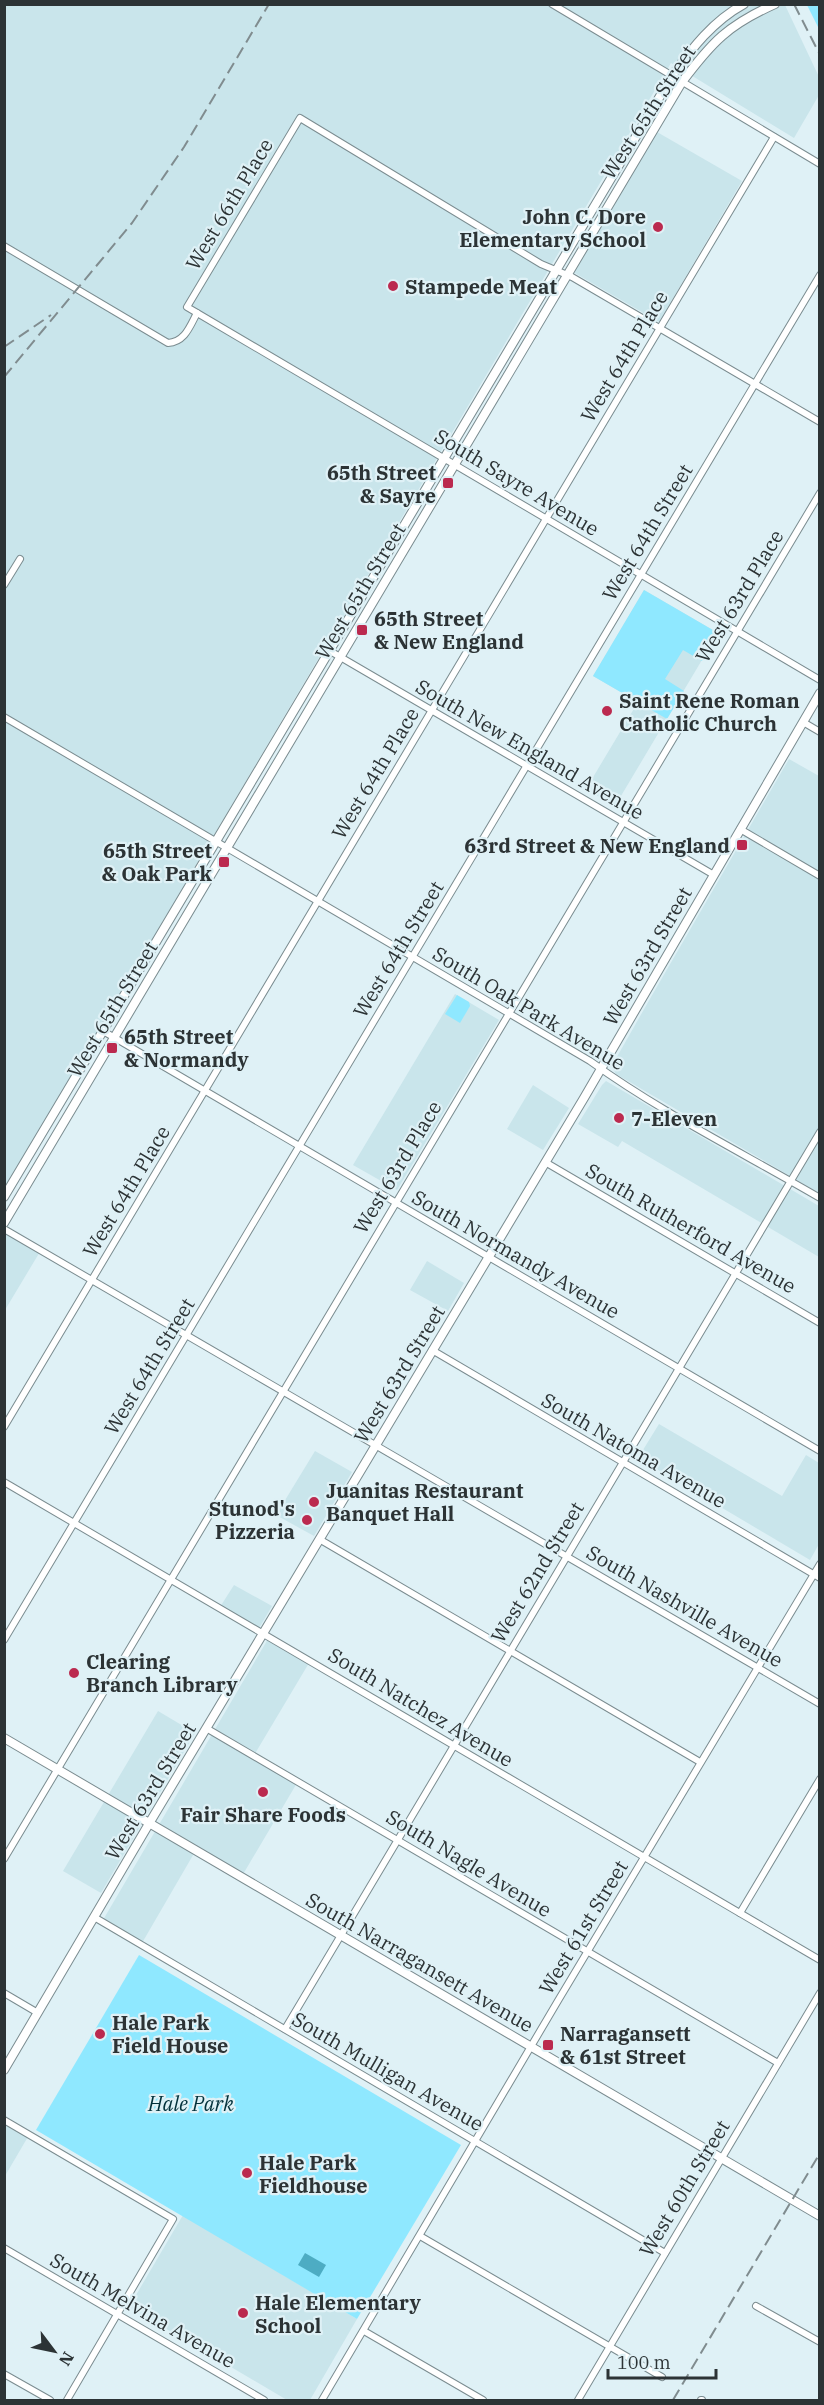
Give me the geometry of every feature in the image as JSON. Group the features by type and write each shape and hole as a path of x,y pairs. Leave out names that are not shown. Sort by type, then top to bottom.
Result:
{"street":[{"path":"552,4 819,164"},
{"name":"West 65th Street","path":"4,1197 672,76 704,36 722,19 744,4"},
{"name":"West 65th Street","path":"4,1223 682,82 703,54 728,29 775,4"},
{"name":"West 66th Place","path":"187,307 300,118 556,271"},
{"name":"West 64th Place","path":"4,1427 774,137"},
{"path":"4,246 168,343 175,343 183,338 197,313"},
{"path":"556,271 660,328 819,422"},
{"name":"West 64th Street","path":"4,1640 819,275"},
{"name":"South Sayre Avenue","path":"187,307 819,680"},
{"name":"West 63rd Place","path":"4,1859 819,493"},
{"path":"4,585 20,559"},
{"name":"South New England Avenue","path":"330,651 714,875"},
{"name":"West 63rd Street","path":"4,2070 206,1728 601,1070 819,693"},
{"name":"South Oak Park Avenue","path":"4,717 819,1198"},
{"path":"803,722 819,732"},
{"path":"740,829 819,876"},
{"name":"South Normandy Avenue","path":"103,1031 819,1451"},
{"name":"West 62nd Street","path":"285,2029 396,1839 819,1132"},
{"name":"South Rutherford Avenue","path":"545,1162 819,1323"},
{"name":"South Nashville Avenue","path":"4,1228 819,1704"},
{"name":"South Natoma Avenue","path":"432,1350 816,1576"},
{"name":"South Natchez Avenue","path":"4,1482 819,1960"},
{"path":"319,1539 700,1762"},
{"name":"West 61st Street","path":"322,2400 643,1857 757,1668 816,1576 819,1564"},
{"name":"South Nagle Avenue","path":"206,1728 778,2063"},
{"name":"South Narragansett Avenue","path":"4,1738 819,2216"},
{"path":"740,1913 819,1779"},
{"name":"South Mulligan Avenue","path":"94,1917 665,2253"},
{"path":"4,1993 38,2013"},
{"name":"West 60th Street","path":"578,2400 819,1993"},
{"path":"4,2120 173,2219 67,2400"},
{"path":"420,2236 662,2377"},
{"name":"South Melvina Avenue","path":"4,2248 264,2400"},
{"path":"756,2306 819,2342"},
{"path":"364,2331 483,2400"},
{"path":"4,2374 50,2400"}],"shaded area":[{"path":"4,5 785,5 820,79 819,95 794,138 671,63 5,1188"},
{"name":"John C. Dore Elementary School","path":"657,132 742,181 659,322 573,272"},
{"path":"644,590 718,633 615,806 586,789 638,702 593,676"},
{"path":"789,759 819,776 819,1193 616,1074 613,1069 614,1062"},
{"path":"455,994 499,1020 397,1190 353,1165"},
{"path":"606,1081 819,1206 819,1257 622,1141 618,1147 578,1124"},
{"path":"533,1085 569,1108 543,1150 507,1129"},
{"path":"5,1230 41,1250 5,1310"},
{"path":"427,1261 464,1283 448,1311 410,1290"},
{"path":"659,1424 782,1496 806,1455 819,1463 819,1544 810,1560 638,1458"},
{"path":"315,1451 352,1472 314,1536 276,1515"},
{"path":"234,1585 272,1606 258,1630 220,1607"},
{"path":"268,1639 309,1663 253,1757 297,1783 242,1876 196,1850 142,1943 103,1920"},
{"path":"158,1711 195,1733 101,1893 63,1871"},
{"path":"5,2121 29,2135 5,2176"},
{"name":"Hale Elementary School","path":"183,2215 357,2319 310,2400 287,2400 129,2307"},
{"path":"305,2253 326,2265 319,2277 298,2265"}],"green space":[{"path":"807,5 819,5 819,29"},
{"path":"644,590 718,633 702,661 683,650 665,679 684,691 667,719 593,676"},
{"path":"457,995 469,1002 470,1006 460,1023 445,1014"},
{"name":"Hale Park","path":"139,1955 461,2145 357,2319 36,2130"}],"railway":[{"path":"4,377 132,223 184,147 269,4"},
{"path":"794,4 820,55"},
{"path":"4,347 51,315"},
{"path":"673,2400 820,2153"}],"place":[{"name":"John C. Dore Elementary School","path":"658,227"},
{"name":"Stampede Meat","path":"393,286"},
{"name":"65th Street & Sayre","path":"448,483"},
{"name":"65th Street & New England","path":"362,630"},
{"name":"Saint Rene Roman Catholic Church","path":"607,711"},
{"name":"63rd Street & New England","path":"742,845"},
{"name":"65th Street & Oak Park","path":"224,862"},
{"name":"65th Street & Normandy","path":"112,1048"},
{"name":"7-Eleven","path":"619,1118"},
{"name":"Juanitas Restaurant Banquet Hall","path":"314,1502"},
{"name":"Stunod's Pizzeria","path":"307,1520"},
{"name":"Clearing Branch Library","path":"74,1673"},
{"name":"Fair Share Foods","path":"263,1792"},
{"name":"Hale Park Field House","path":"100,2034"},
{"name":"Narragansett & 61st Street","path":"548,2045"},
{"name":"Hale Park Fieldhouse","path":"247,2173"},
{"name":"Hale Elementary School","path":"243,2313"}]}
